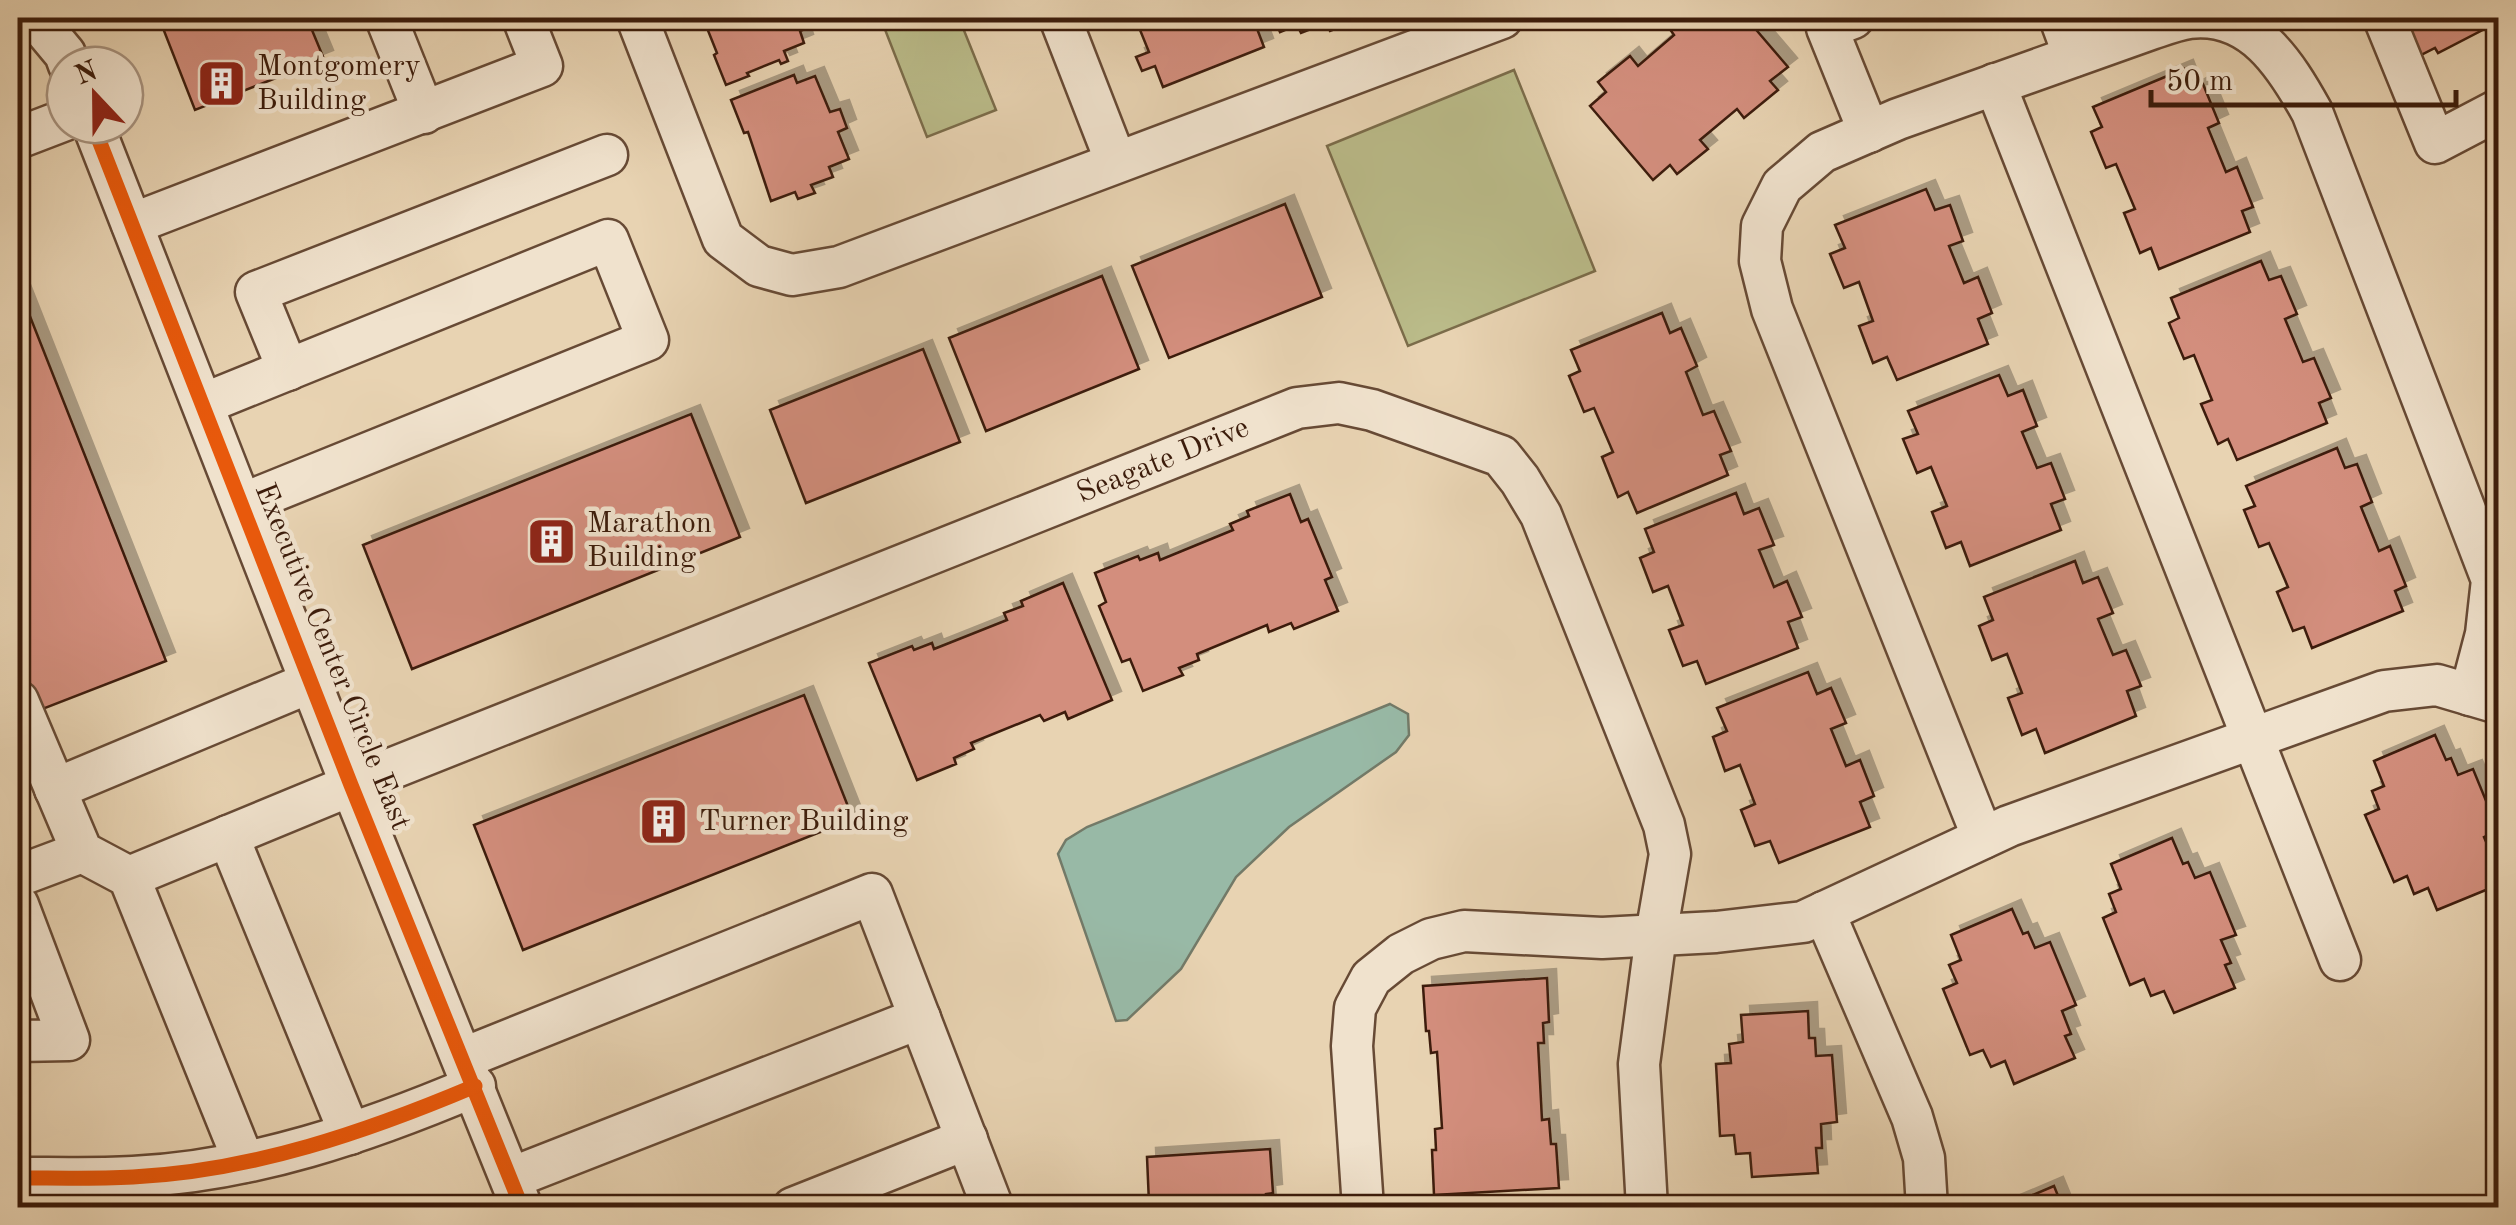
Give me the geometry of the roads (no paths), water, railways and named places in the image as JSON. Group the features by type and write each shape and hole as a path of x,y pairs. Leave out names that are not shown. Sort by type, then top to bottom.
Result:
{"street":[{"path":"36,18 58,45"},
{"path":"386,18 424,113"},
{"path":"132,224 542,66 522,18"},
{"path":"637,18 722,239 760,266 792,275 839,267 1502,18"},
{"path":"1060,18 1116,162"},
{"path":"1854,18 1827,28 1869,132"},
{"path":"2060,18 2074,56"},
{"path":"1363,1208 1352,1046 1354,1008 1371,978 1401,954 1431,938 1464,930 1602,938 1716,932 1803,922 2027,820 2384,691 2437,685 2484,699 2492,580 2312,112 2292,75 2263,41 2230,21 2190,18 2150,29 1898,118 1822,152 1782,186 1762,226 1760,261 1772,308 1983,838"},
{"path":"2384,18 2435,143 2498,110"},
{"path":"1994,84 2340,960"},
{"path":"18,138 45,128"},
{"name":"Executive Center Circle East","path":"101,145 516,1193"},
{"path":"288,370 256,292 607,155"},
{"path":"202,404 608,240 648,340 242,504"},
{"name":"Seagate Drive","path":"129,877 1297,408 1339,403 1372,410 1501,456 1527,492 1540,515 1664,825 1670,854 1639,1064 1647,1208"},
{"path":"55,788 311,682"},
{"path":"18,700 82,852 129,877 244,1162"},
{"path":"228,836 350,1134"},
{"path":"18,876 82,852"},
{"path":"18,1178 135,1177 161,1191 244,1162 293,1152 402,1117 469,1072 872,894 993,1208"},
{"path":"18,905 69,1040 18,1042"},
{"path":"1824,912 1912,1118 1924,1158 1927,1208"},
{"path":"516,1193 920,1018"},
{"path":"793,1208 967,1139"}],"place":[{"name":"Montgomery Building","path":"222,84"},
{"name":"Marathon Building","path":"552,541"},
{"name":"Turner Building","path":"664,822"}]}
